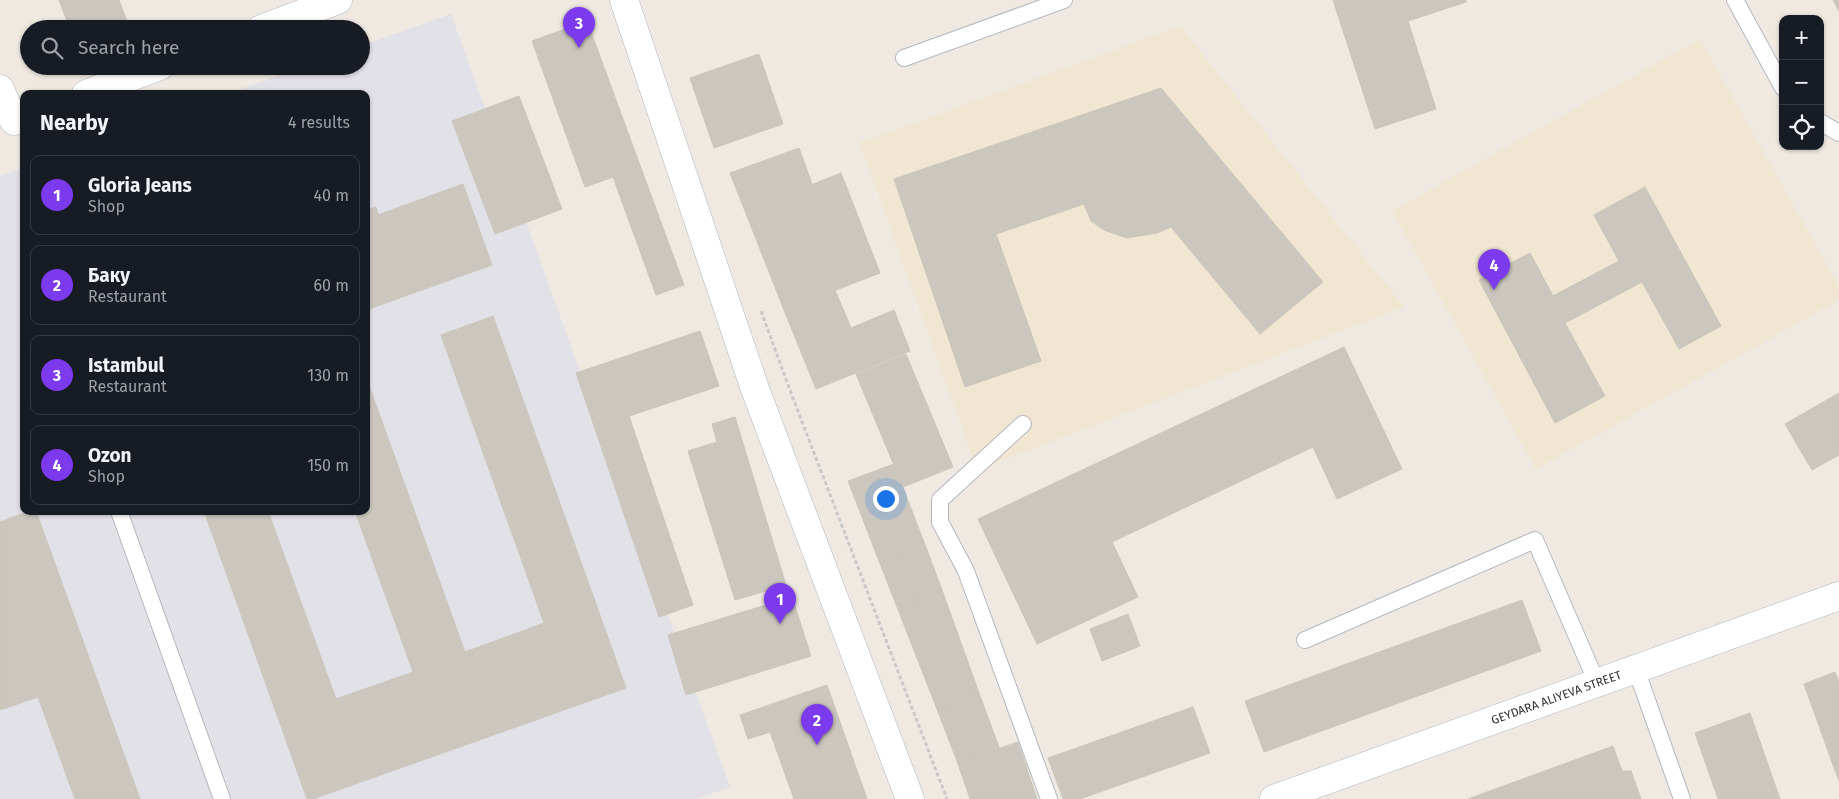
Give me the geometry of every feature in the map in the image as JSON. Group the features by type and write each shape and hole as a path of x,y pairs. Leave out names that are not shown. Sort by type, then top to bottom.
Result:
{"street":[{"path":"285,20 338,0"},
{"path":"624,0 755,388 910,799"},
{"path":"97,90 136,75"},
{"path":"0,89 12,121"},
{"name":"GEYDARA ALIYEVA STREET","path":"1274,799 1839,596"}],"lane":[{"path":"904,58 1064,0"},
{"path":"1735,0 1779,81"},
{"path":"1824,124 1839,133"},
{"path":"1024,424 940,500 940,522 966,571 1050,799"},
{"path":"120,515 222,799"},
{"path":"1306,640 1535,540 1597,683"},
{"path":"1636,669 1682,799"}],"path":[{"path":"761,309 791,393 947,799"}],"shaded area":[{"path":"451,14 730,787 697,799 0,799 0,176 20,168 20,515 370,515 370,90 239,90 280,75 370,75 370,43"},
{"path":"1180,26 1404,307 977,470 860,143"},
{"path":"1700,39 1839,286 1839,300 1536,469 1392,211"}],"building":[{"path":"59,0 119,0 127,20 67,20"},
{"path":"1333,0 1466,0 1466,2 1408,21 1436,109 1375,129"},
{"path":"1833,0 1839,0 1839,11"},
{"path":"587,21 684,285 656,295 613,177 585,187 532,41"},
{"path":"759,54 783,124 714,148 690,78"},
{"path":"1161,88 1323,282 1260,334 1171,227 1157,233 1127,238 1104,230 1091,221 1084,204 996,234 1041,361 965,387 894,179"},
{"path":"519,96 562,209 495,234 452,121"},
{"path":"799,148 812,184 745,211 730,173"},
{"path":"841,173 880,273 784,310 745,211"},
{"path":"463,184 492,265 370,309 370,209 376,207 378,215"},
{"path":"1645,187 1721,326 1679,349 1642,282 1565,323 1605,396 1555,423 1479,280 1530,253 1553,296 1619,261 1594,215"},
{"path":"835,290 851,328 894,310 910,351 816,389 784,310"},
{"path":"493,316 626,688 313,799 307,799 205,515 269,515 336,699 413,672 356,515 370,515 370,388 465,652 544,623 441,335"},
{"path":"700,331 719,386 629,416 693,605 659,617 576,373"},
{"path":"1344,347 1402,469 1337,499 1313,447 1112,542 1138,597 1037,644 978,519"},
{"path":"906,354 953,467 903,487 856,374"},
{"path":"1839,393 1839,455 1812,470 1785,424"},
{"path":"735,417 786,585 735,600 688,451 717,442 712,424"},
{"path":"894,464 927,550 881,566 848,481"},
{"path":"20,515 37,515 140,799 75,799 38,697 0,710 0,522"},
{"path":"927,550 942,590 897,607 881,566"},
{"path":"942,590 979,693 937,709 897,607"},
{"path":"792,597 811,656 686,695 668,635"},
{"path":"1522,600 1541,651 1264,752 1245,701"},
{"path":"1128,614 1140,646 1102,661 1090,629"},
{"path":"1835,672 1839,682 1839,763 1833,765 1804,684"},
{"path":"827,685 867,799 794,799 770,732 748,739 740,715"},
{"path":"979,693 1000,750 958,764 937,709"},
{"path":"1193,707 1210,753 1080,799 1063,799 1048,758"},
{"path":"1750,713 1780,799 1718,799 1695,733"},
{"path":"1018,742 1037,799 970,799 958,764"},
{"path":"1613,746 1622,771 1631,771 1641,799 1468,799"},
{"path":"1839,763 1839,781 1833,765"}],"place":[{"name":"Istambul","path":"579,48"},
{"name":"Ozon","path":"1494,290"},
{"name":"Gloria Jeans","path":"780,624"},
{"name":"Баку","path":"817,745"}]}
